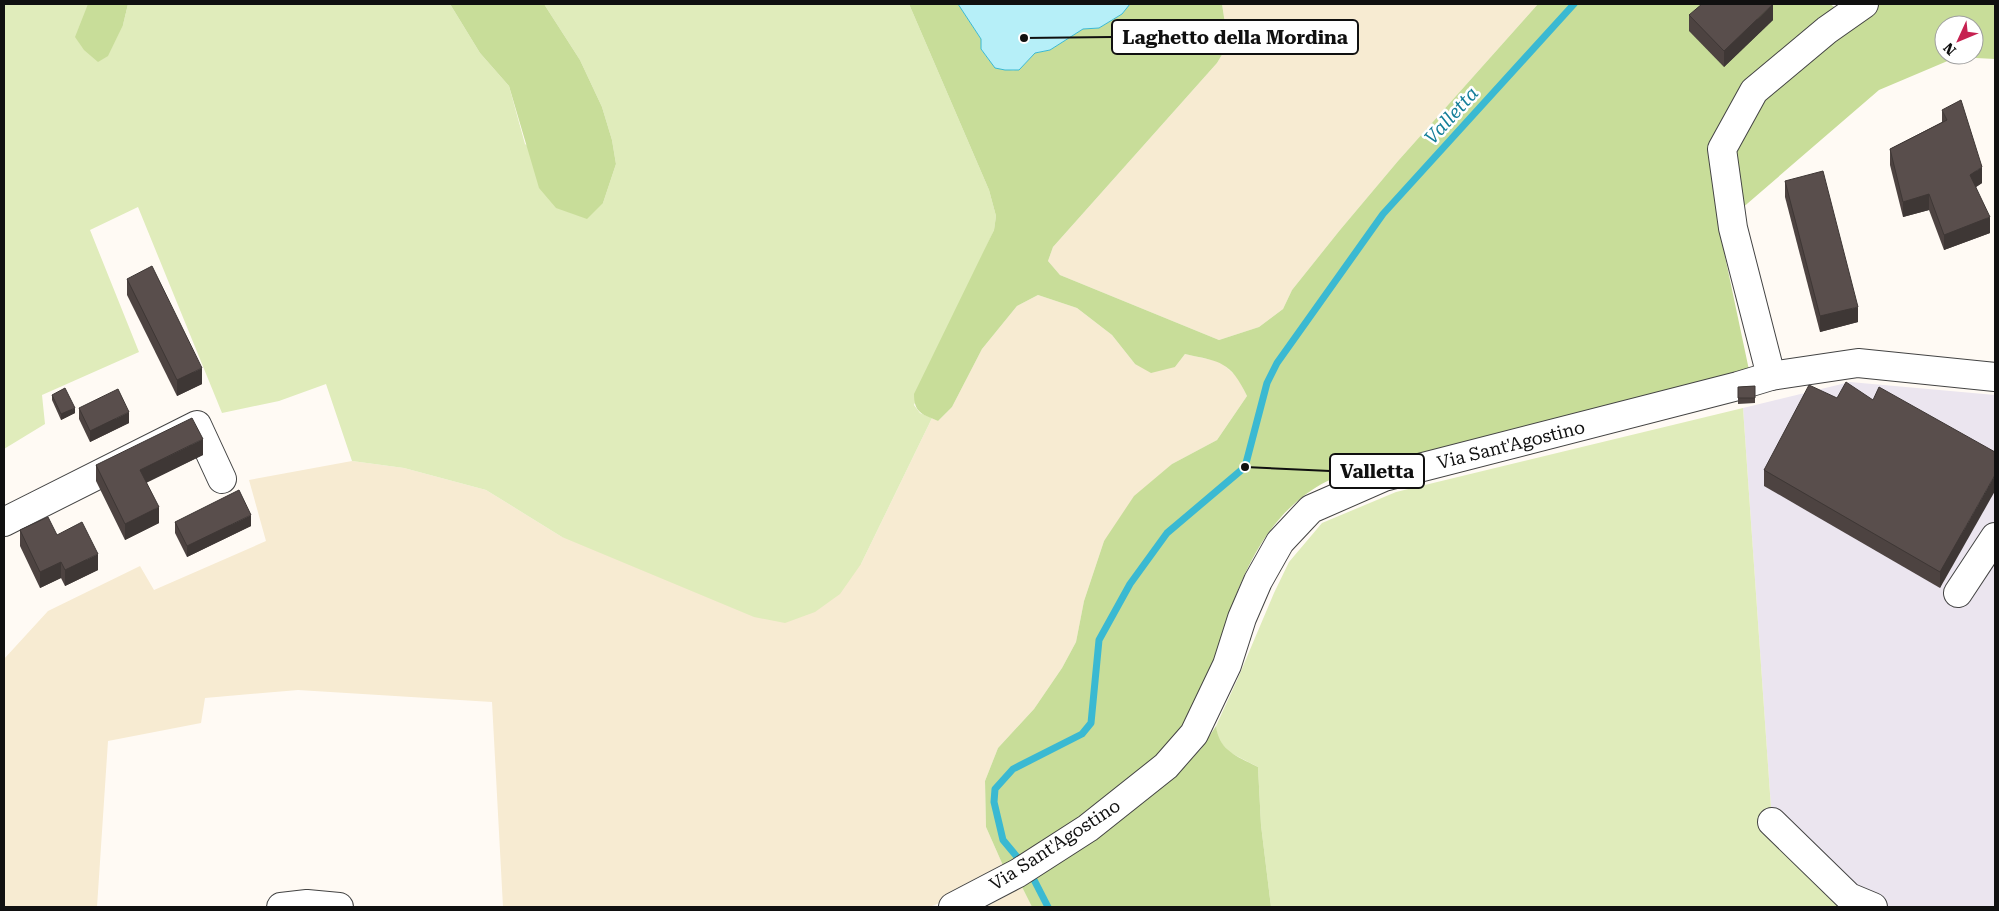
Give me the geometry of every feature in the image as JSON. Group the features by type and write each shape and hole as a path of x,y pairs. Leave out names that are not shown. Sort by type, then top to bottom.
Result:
{"street":[{"path":"1771,376 1733,228 1722,148 1754,91 1827,30 1864,4"},
{"name":"Via Sant'Agostino","path":"953,907 1028,866 1088,828 1166,766 1194,734 1227,665 1242,618 1258,581 1280,542 1311,509 1384,477 1771,376 1858,363 1995,377"},
{"path":"4,522 197,425 222,479"},
{"path":"1958,593 1995,537"},
{"path":"1772,822 1849,897 1873,907"},
{"path":"281,907 307,904 339,907"}],"shaded area":[{"path":"1222,4 1538,4 1398,161 1340,230 1292,290 1283,309 1259,327 1219,340 1060,275 1048,261 1053,247 1217,63 1226,48 1226,30"},
{"path":"1038,295 1077,308 1112,335 1135,364 1175,367 1185,354 1221,362 1238,378 1247,396 1217,440 1172,464 1104,541 1084,601 1076,642 1062,668 1034,709 998,748 985,781 986,827 1005,870 928,907 503,907 492,702 298,690 205,698 201,723 108,741 97,907 4,907 4,659 48,611 140,566 154,590 266,541 249,480 352,461 404,468 486,490 562,537 861,564 932,418 938,421 952,407 982,349 1017,306"},
{"path":"1850,382 1995,395 1995,907 1873,907 1772,822 1743,408"},
{"path":"1022,887 1032,907 986,907"}],"green space":[{"path":"4,4 88,4 88,6 123,25 128,4 450,4 480,53 509,86 525,144 603,203 616,164 612,140 602,107 580,60 544,4 909,4 989,190 996,216 994,230 914,405 920,413 932,418 861,564 840,594 815,612 785,623 754,617 562,537 486,490 404,468 352,461 326,384 279,401 222,413 138,207 90,230 139,352 42,395 45,424 4,449"},
{"path":"88,4 128,4 123,25 108,56 98,62 84,50 75,37"},
{"path":"450,4 544,4 580,60 602,107 612,140 616,164 603,203 587,219 556,208 539,188 509,86 480,53"},
{"path":"909,4 958,4 981,39 981,49 989,60 1000,69 1019,70 1035,53 1050,50 1083,29 1099,28 1122,14 1130,4 1222,4 1226,30 1226,48 1217,63 1053,247 1048,261 1060,275 1219,340 1259,327 1283,309 1292,290 1340,230 1398,161 1538,4 1830,4 1839,10 1847,4 1995,4 1995,59 1984,58 1984,15 1934,15 1934,65 1938,65 1879,90 1719,228 1749,370 1370,466 1345,474 1312,490 1294,504 1279,520 1254,556 1228,617 1197,706 1185,726 1167,747 1125,787 1005,870 986,827 985,781 998,748 1034,709 1062,668 1076,642 1084,601 1104,541 1134,496 1172,464 1217,440 1247,396 1241,384 1229,369 1207,359 1185,354 1175,367 1151,373 1135,364 1112,335 1077,308 1038,295 1017,306 982,349 952,407 938,421 920,412 914,400 914,394 994,230 996,216 989,190"},
{"path":"1743,408 1772,822 1849,897 1839,907 1271,907 1261,825 1258,767 1229,752 1217,738 1216,726 1289,562 1322,523 1396,492"},
{"path":"1216,726 1221,741 1230,752 1258,767 1261,825 1271,907 1032,907 1022,887 1104,833 1160,789 1201,749"}],"water":[{"path":"958,4 1130,4 1122,14 1099,28 1083,29 1050,50 1035,53 1019,70 1005,70 995,68 981,49 981,39"}],"building":[{"path":"1702,4 1773,4 1724,51 1689,15"},
{"path":"1961,100 1982,167 1970,175 1990,217 1944,235 1929,194 1903,202 1890,149 1947,120 1942,110"},
{"path":"1823,171 1858,307 1820,316 1785,181"},
{"path":"152,266 202,368 177,380 127,279"},
{"path":"1846,382 1873,400 1879,387 1995,452 1995,475 1940,572 1764,470 1809,385 1837,398"},
{"path":"1755,386 1755,398 1738,398 1738,387"},
{"path":"65,388 75,408 61,414 52,395"},
{"path":"118,389 129,412 90,431 79,408"},
{"path":"192,418 203,439 140,470 159,507 125,524 96,465"},
{"path":"239,490 251,515 187,546 175,522"},
{"path":"48,517 57,535 82,522 98,554 65,570 61,562 40,572 20,530"}],"waterway":[{"name":"Valletta","path":"1023,864 1003,840 994,802 995,789 1013,769 1082,734 1091,723 1099,640 1130,584 1167,533 1245,467 1267,383 1277,363 1383,214 1574,4"},
{"name":"Valletta","path":"1030,872 1048,907"}],"place":[{"name":"Laghetto della Mordina","path":"1024,38"},
{"name":"Valletta","path":"1245,467"}]}
